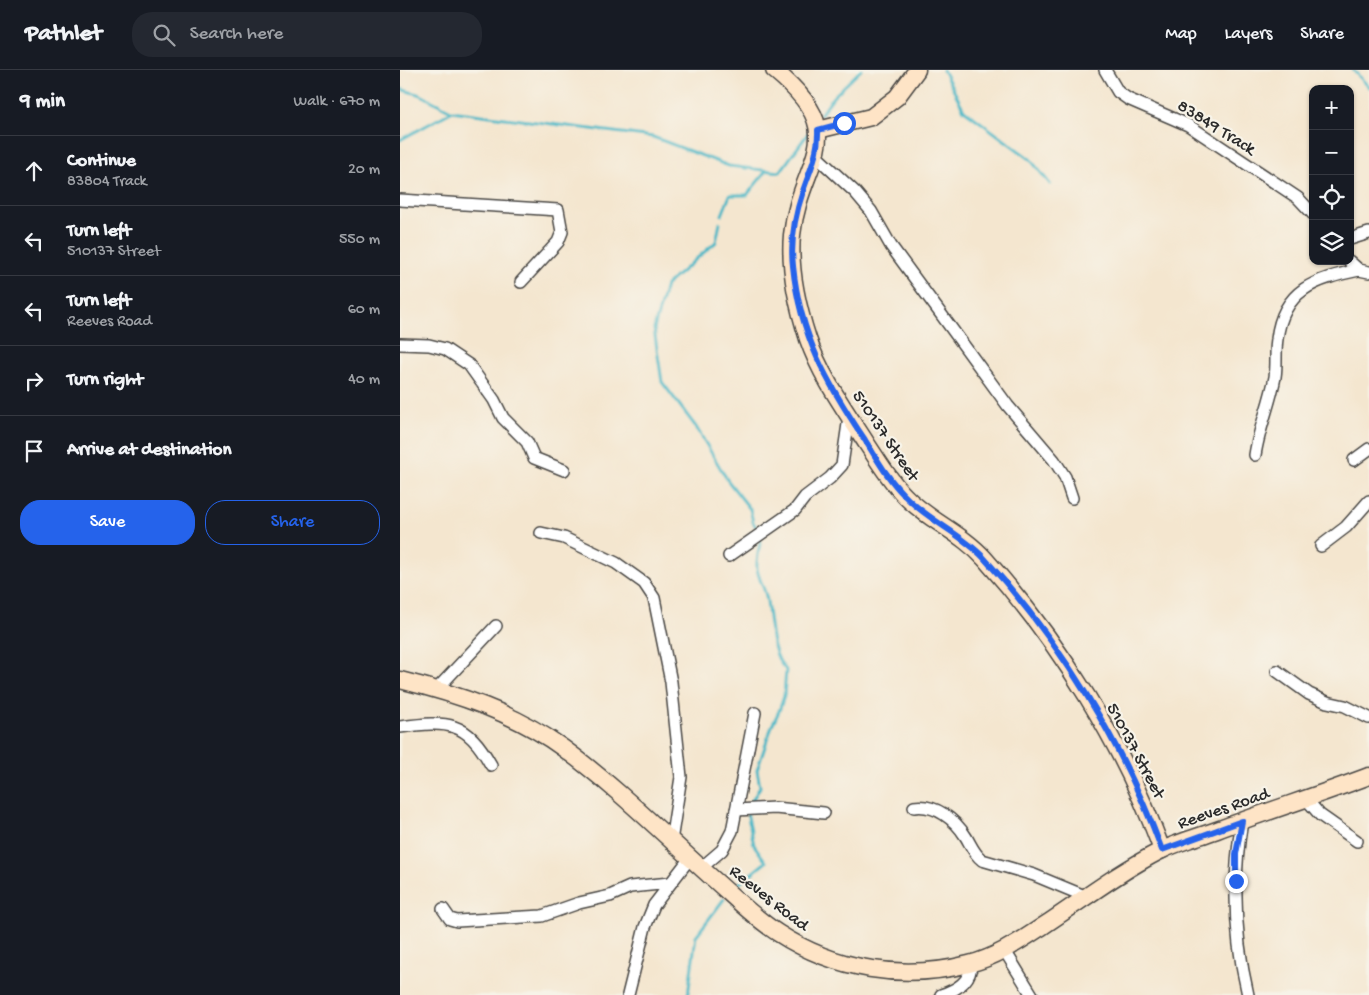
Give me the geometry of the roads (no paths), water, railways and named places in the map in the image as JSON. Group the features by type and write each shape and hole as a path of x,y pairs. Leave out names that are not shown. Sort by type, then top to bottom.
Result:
{"street":[{"name":"510137 Street","path":"774,70 804,99 814,116 818,130 816,156 792,235 792,265 808,339 821,369 849,417 889,477 905,497 965,539 984,558 1066,663 1118,752 1144,803 1162,850"},
{"path":"818,130 871,117 897,97 917,70"},
{"name":"83849 Track","path":"1105,70 1118,92 1128,99 1188,125 1298,198 1309,210"},
{"path":"816,156 855,192 871,211 891,246 1008,406 1054,460 1065,477 1072,498"},
{"path":"400,200 558,210 562,232 558,242 521,282"},
{"path":"1354,238 1369,233"},
{"path":"1255,455 1257,439 1274,378 1279,326 1284,311 1298,292 1333,275 1364,271"},
{"path":"400,344 429,345 445,349 469,365 494,400 503,418 527,442 534,458 564,470"},
{"path":"729,556 795,510 806,497 830,478 842,465 849,417"},
{"path":"1354,460 1369,448"},
{"path":"1321,546 1346,527 1369,500"},
{"path":"541,533 564,538 616,563 644,583 654,598 671,682 680,778 671,841"},
{"path":"437,689 496,626"},
{"path":"1277,671 1309,694 1327,702 1345,706 1369,718"},
{"name":"Reeves Road","path":"400,680 437,689 495,710 563,748 776,932 800,947 824,957 868,969 909,973 931,972 971,964 1005,950 1162,850 1307,800 1369,776"},
{"path":"628,995 645,928 654,905 670,883 696,863 714,858 727,842 732,830 755,713"},
{"path":"400,728 431,723 452,725 469,734 491,765"},
{"path":"1307,800 1328,821 1357,840"},
{"path":"914,807 929,806 944,814 965,835 982,860 1034,874 1087,896"},
{"path":"736,810 775,808 824,813"},
{"path":"1242,821 1236,854 1235,921 1248,995"},
{"path":"443,908 450,919 457,921 528,918 555,913 578,903 602,898 630,887 670,883"},
{"path":"1005,950 1032,995"},
{"path":"941,995 962,985 968,977 971,964"}],"waterway":[{"path":"820,115 833,97 861,70"},
{"path":"943,70 964,110 1030,159 1050,184"},
{"path":"1353,70 1369,87"},
{"path":"400,89 421,95 451,111 653,137 729,166 780,172 809,132"},
{"path":"400,140 451,112"},
{"path":"722,215 730,195 747,195 767,170"},
{"path":"720,223 716,242 666,285 654,329 662,382 696,427 728,481 750,509 753,522 759,532"},
{"path":"749,806 760,787 757,770 784,696 786,670 781,664 774,647 766,597 757,568 761,537"},
{"path":"735,887 766,862 754,845 747,812"},
{"path":"688,995 696,936 724,899"}]}
